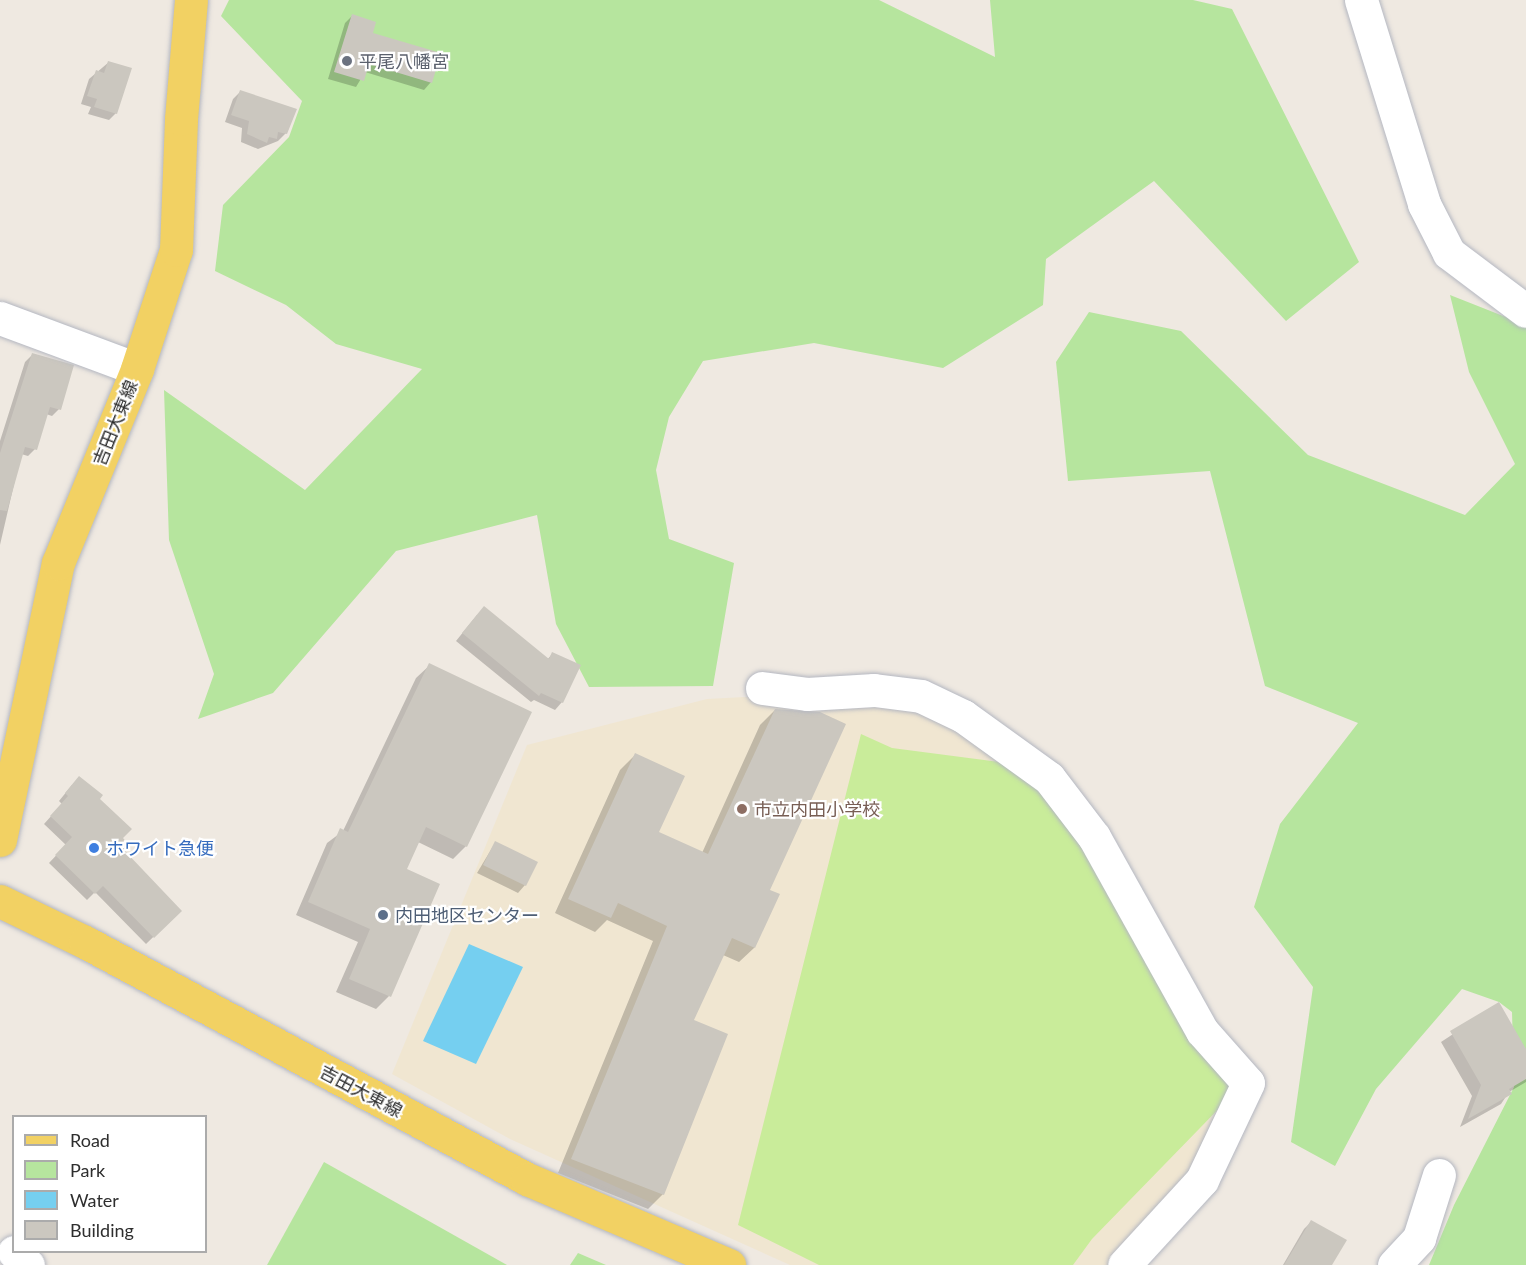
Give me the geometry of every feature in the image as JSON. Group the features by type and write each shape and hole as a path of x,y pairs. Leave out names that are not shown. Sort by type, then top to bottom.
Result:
{"main road":[{"name":"吉田大東線","path":"0,840 58,563 137,369 176,250 181,119 190,0"},
{"name":"吉田大東線","path":"0,902 85,942 527,1179 729,1265"}],"street":[{"path":"1361,0 1424,204 1449,253 1526,311"},
{"path":"0,318 137,369"},
{"path":"762,688 807,694 874,690 921,696 963,716 1049,778 1094,837 1202,1031 1248,1083 1202,1180 1124,1265"},
{"path":"1394,1265 1419,1238 1439,1175"},
{"path":"0,1240 12,1249"},
{"path":"16,1253 28,1265"}],"shaded area":[{"path":"874,690 1029,764 1235,1092 1185,1198 1116,1265 790,1265 510,1139 392,1074 527,745 707,699"}],"green space":[{"path":"229,0 879,0 995,57 990,0 1193,0 1232,9 1359,262 1286,321 1154,181 1046,259 1043,305 943,368 814,343 703,361 669,417 656,470 669,539 734,563 713,686 589,687 556,624 537,515 396,551 273,693 198,719 214,674 169,540 164,390 305,490 422,369 336,344 286,305 215,271 223,205 289,137 302,101 221,16"},
{"path":"1450,295 1526,325 1526,1265 1429,1265 1454,1205 1514,1087 1512,1012 1499,1002 1462,989 1376,1089 1335,1166 1291,1142 1313,987 1254,907 1280,824 1358,723 1265,686 1210,471 1068,481 1056,362 1089,312 1181,331 1308,455 1465,515 1515,464 1469,372"},
{"path":"861,734 892,748 1053,769 1235,1092 1092,1239 1073,1265 819,1265 738,1225"},
{"path":"324,1162 507,1265 267,1265"},
{"path":"578,1253 606,1265 570,1265"}],"water":[{"path":"469,944 523,967 476,1064 423,1041"}],"building":[{"path":"352,14 376,22 373,33 441,53 432,83 369,64 364,81 334,72"},
{"path":"108,61 132,68 117,114 94,107 97,99 87,96 96,70 104,73"},
{"path":"240,90 297,109 287,134 278,132 277,139 269,137 267,143 247,134 249,121 231,115"},
{"path":"32,353 74,365 61,410 50,407 37,450 25,447 7,511 0,510 0,453"},
{"path":"484,606 549,659 552,652 581,665 563,703 541,693 539,696 462,633"},
{"path":"429,663 532,712 467,847 426,827 407,869 440,884 391,997 349,979 370,929 308,902 340,828 348,832"},
{"path":"775,709 820,712 846,724 770,890 780,894 755,948 732,938 694,1020 728,1034 664,1195 571,1159 667,926 618,903 611,918 568,899 635,753 685,776 659,832 708,854"},
{"path":"79,776 103,795 100,799 132,829 123,838 129,845 124,850 182,911 154,938 103,886 95,894 55,855 72,837 50,816 68,796 65,793"},
{"path":"495,841 538,862 526,886 483,865"},
{"path":"1499,1002 1526,1049 1526,1079 1509,1089 1512,1094 1468,1119 1481,1085 1450,1031"},
{"path":"1311,1220 1347,1240 1332,1265 1284,1265"}],"place":[{"name":"平尾八幡宮","path":"347,61"},
{"name":"市立内田小学校","path":"742,809"},
{"name":"ホワイト急便","path":"94,848"},
{"name":"内田地区センター","path":"383,915"}]}
